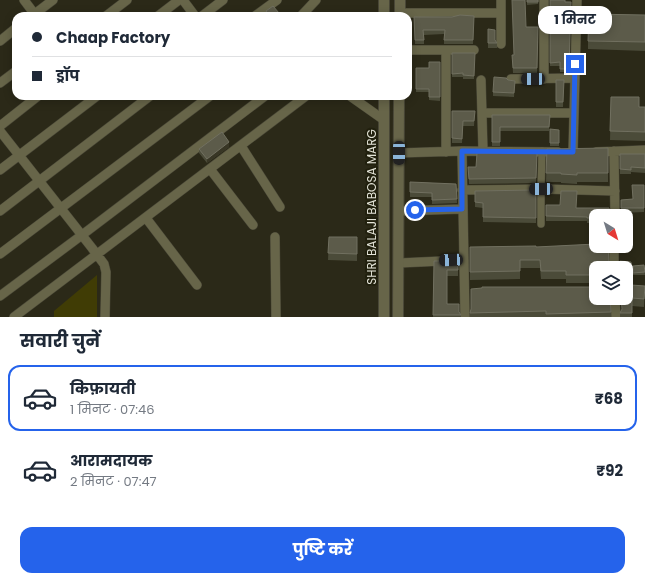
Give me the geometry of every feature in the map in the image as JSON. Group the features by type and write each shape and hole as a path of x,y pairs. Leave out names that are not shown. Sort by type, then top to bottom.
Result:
{"street":[{"path":"24,0 32,12"},
{"path":"38,12 53,0"},
{"path":"111,12 127,0"},
{"path":"163,12 179,0"},
{"path":"183,0 193,12"},
{"path":"208,12 224,0"},
{"path":"260,12 277,0"},
{"path":"305,12 316,0"},
{"path":"384,0 384,12"},
{"path":"400,0 400,12"},
{"path":"501,0 501,44"},
{"path":"544,0 544,79"},
{"path":"577,0 574,113 580,152"},
{"path":"412,14 501,13"},
{"path":"0,41 12,31"},
{"path":"412,50 474,50"},
{"path":"446,50 446,152"},
{"path":"0,83 12,73"},
{"path":"511,79 575,78"},
{"path":"481,80 483,151"},
{"path":"0,126 33,100"},
{"path":"0,170 92,100"},
{"path":"0,211 145,100"},
{"path":"0,254 205,100"},
{"path":"0,296 260,100"},
{"path":"14,317 301,100"},
{"path":"356,100 384,120"},
{"name":"SHRI BALAJI BABOSA MARG","path":"384,100 384,317"},
{"path":"398,317 400,100"},
{"path":"482,113 574,113"},
{"path":"0,131 104,264 106,272 105,317"},
{"path":"241,146 280,207"},
{"path":"399,153 462,151 580,152 645,150"},
{"path":"462,151 464,260 468,289 465,317"},
{"path":"541,224 542,151"},
{"path":"614,151 615,209"},
{"path":"210,169 253,225"},
{"path":"462,190 541,189 615,191"},
{"path":"399,211 462,209"},
{"path":"146,218 197,285"},
{"path":"275,237 276,317"},
{"path":"398,263 464,260"},
{"path":"615,305 616,317"}],"shaded area":[{"path":"97,275 97,317 54,317 54,311"}],"building":[{"path":"512,0 525,0 526,27 538,27 537,68 513,68"},
{"path":"527,0 538,0 538,2 527,2"},
{"path":"550,0 565,0 565,2 571,2 569,69 560,69 560,62 550,63"},
{"path":"273,6 278,12 267,12 266,11"},
{"path":"589,14 645,15 645,42 588,41"},
{"path":"460,15 474,16 473,40 444,40 445,30 423,30 424,40 415,40 414,17 452,17"},
{"path":"488,29 495,30 495,40 497,43 488,43"},
{"path":"452,53 475,53 474,76 463,75 463,73 452,74"},
{"path":"429,62 440,62 440,97 429,97 429,89 416,89 416,68 429,68"},
{"path":"494,77 506,78 508,80 515,81 514,93 493,92"},
{"path":"556,80 564,80 563,102 556,102"},
{"path":"611,97 639,97 639,107 645,107 645,132 610,131"},
{"path":"452,111 475,111 474,121 463,121 462,139 452,138"},
{"path":"492,115 550,115 549,127 500,127 500,142 492,142"},
{"path":"550,129 559,130 559,143 550,143"},
{"path":"222,132 229,142 207,159 199,149"},
{"path":"608,148 608,173 577,173 577,175 546,173 547,149"},
{"path":"477,153 537,153 536,178 469,179 468,167 476,167"},
{"path":"620,154 645,154 645,168 631,167 631,170 620,169"},
{"path":"410,182 456,184 457,199 432,200 432,193 410,192"},
{"path":"632,185 644,185 644,208 621,208 621,200 633,199"},
{"path":"536,190 536,218 483,217 483,203 475,202 475,191"},
{"path":"561,191 577,191 576,208 609,209 589,209 589,218 546,216 546,205 560,205"},
{"path":"329,237 357,237 357,254 328,253"},
{"path":"589,244 589,253 608,253 609,261 589,261 589,275 566,275 566,271 541,271 540,260 520,260 520,271 470,272 470,247 536,247"},
{"path":"434,261 458,261 458,270 447,270 447,304 459,304 459,312 461,315 433,315"},
{"path":"644,265 645,272 633,273 633,266"},
{"path":"633,285 645,286 644,299 633,298"},
{"path":"589,287 589,305 610,305 611,312 546,314 546,311 470,313 471,289"},
{"path":"622,305 632,305 632,313 620,313"}],"route":[{"path":"415,210 462,209 462,151 573,152 575,64"}]}
